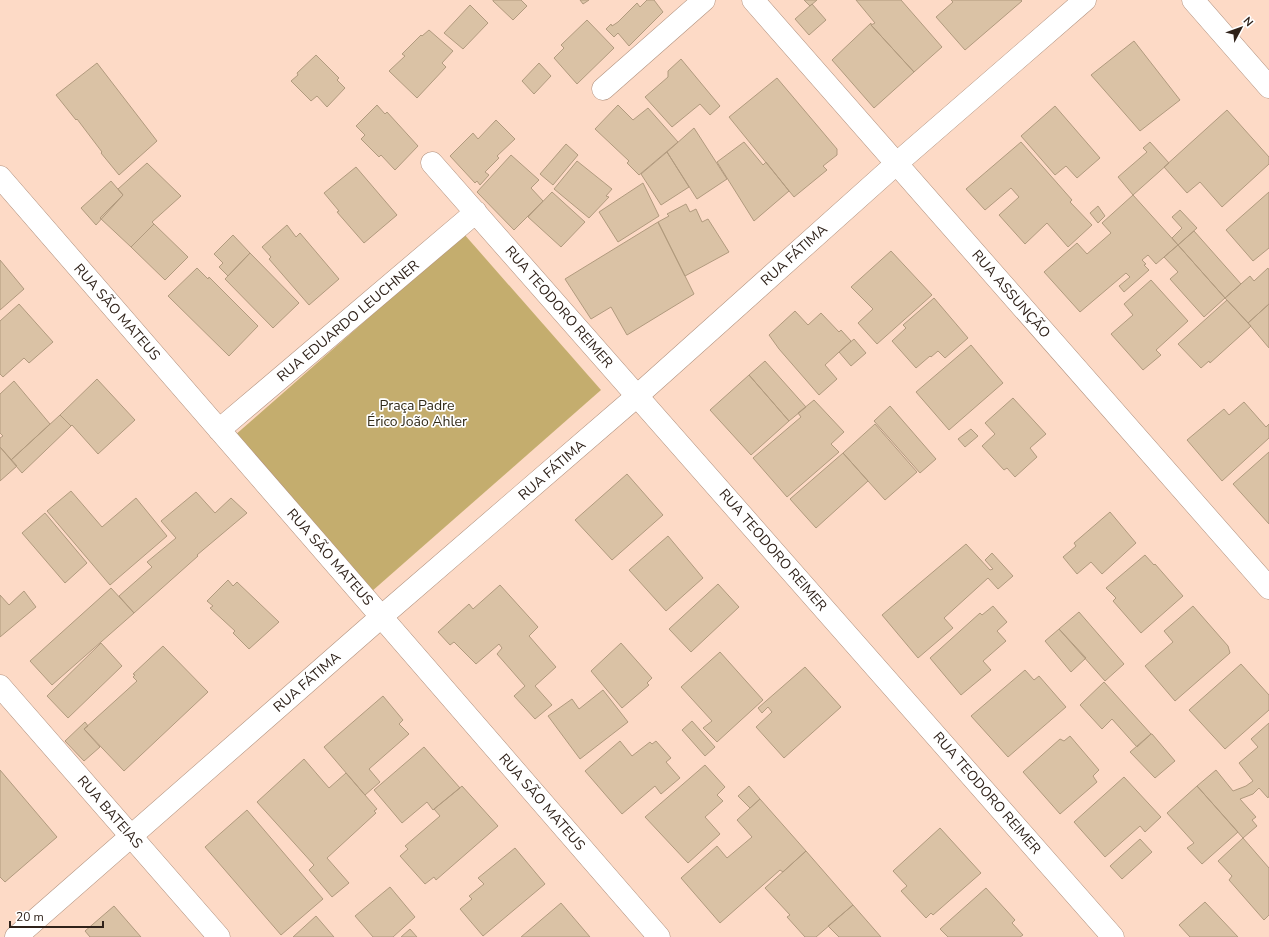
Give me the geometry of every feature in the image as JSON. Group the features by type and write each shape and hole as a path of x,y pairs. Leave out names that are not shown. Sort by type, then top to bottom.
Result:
{"street":[{"path":"603,89 704,0"},
{"name":"RUA ASSUNÇÃO","path":"753,0 1269,588"},
{"name":"RUA FÁTIMA","path":"16,937 381,617 637,396 896,164 1085,0"},
{"path":"1193,0 1269,87"},
{"name":"RUA TEODORO REIMER","path":"432,163 1113,937"},
{"name":"RUA SÃO MATEUS","path":"0,177 659,937"},
{"name":"RUA EDUARDO LEUCHNER","path":"219,430 476,212"},
{"name":"RUA BATEIAS","path":"0,686 219,937"}],"green space":[{"name":"Praça Padre Érico João Ahler","path":"464,234 601,390 371,592 234,436"}],"building":[{"path":"493,0 521,0 527,6 513,20"},
{"path":"580,0 589,0 583,4"},
{"path":"647,0 654,0 663,12 629,46 618,33 614,37 606,29 611,24 612,26 618,22 637,3 640,7"},
{"path":"804,0 817,0 810,6"},
{"path":"856,0 901,0 942,47 914,72 871,25 875,23"},
{"path":"951,0 1022,1 965,50 936,17 953,2"},
{"path":"812,4 826,20 809,35 795,19"},
{"path":"470,5 488,23 463,49 444,33"},
{"path":"587,20 614,48 577,84 554,58 564,48 561,45"},
{"path":"871,23 871,25 914,72 874,108 832,60"},
{"path":"429,30 453,51 442,63 446,67 417,98 389,71 405,56 402,54 421,35 422,36"},
{"path":"1134,41 1180,100 1140,131 1091,75"},
{"path":"316,55 339,78 337,80 345,88 327,107 317,96 311,101 291,81 298,75 297,73"},
{"path":"681,59 720,106 710,115 700,104 672,127 645,97 668,77 668,71"},
{"path":"97,63 157,141 119,175 77,119 76,120 56,95"},
{"path":"539,63 551,76 534,94 522,81"},
{"path":"777,78 837,149 837,155 823,166 827,170 794,197 729,117"},
{"path":"377,105 385,114 387,112 418,146 395,170 381,155 379,157 361,139 365,135 356,126"},
{"path":"618,105 633,120 648,108 678,142 639,175 627,163 629,161 595,129"},
{"path":"1055,106 1100,158 1077,178 1066,166 1055,175 1021,136"},
{"path":"1227,110 1269,157 1269,164 1222,207 1200,182 1187,193 1164,167"},
{"path":"496,120 515,139 497,156 499,158 485,172 489,175 480,185 477,181 475,183 450,156 473,133 478,139"},
{"path":"694,128 727,179 697,199 667,152"},
{"path":"744,142 763,165 766,162 789,191 754,221 717,162"},
{"path":"1021,142 1072,200 1070,202 1092,225 1068,247 1047,223 1025,244 999,215 1019,197 1011,188 985,210 966,189"},
{"path":"1150,142 1169,163 1133,195 1118,177 1147,152 1143,148"},
{"path":"566,144 578,155 553,185 540,174"},
{"path":"667,152 689,187 661,205 641,174"},
{"path":"511,155 539,180 531,188 543,201 514,230 477,192"},
{"path":"577,161 612,189 606,196 609,197 589,218 554,189"},
{"path":"147,163 181,196 152,222 154,224 131,247 100,218 123,195 118,189"},
{"path":"356,167 397,215 364,243 337,212 339,211 324,193"},
{"path":"111,181 123,195 96,225 81,208"},
{"path":"643,183 659,216 618,242 599,212"},
{"path":"552,192 585,222 561,247 528,217"},
{"path":"1269,192 1269,248 1253,261 1226,230"},
{"path":"1133,195 1178,245 1156,264 1148,255 1142,260 1146,264 1144,265 1149,270 1124,292 1119,286 1130,277 1126,273 1080,312 1044,272 1077,243 1087,254 1111,233 1102,223"},
{"path":"686,204 690,212 696,209 702,222 708,219 729,252 685,276 658,222 669,216 667,214"},
{"path":"1098,206 1105,216 1098,223 1090,213"},
{"path":"1180,210 1197,228 1178,245 1172,238 1182,228 1172,217"},
{"path":"658,222 694,294 627,335 611,307 591,319 565,279"},
{"path":"154,224 188,257 165,280 131,247"},
{"path":"287,225 296,237 300,233 339,279 309,305 269,259 271,257 262,247"},
{"path":"1194,231 1241,284 1225,298 1178,245"},
{"path":"233,235 250,253 228,276 219,267 223,263 214,254"},
{"path":"1178,245 1225,298 1204,317 1170,279 1178,272 1164,257"},
{"path":"891,251 932,295 877,344 858,323 873,309 851,287"},
{"path":"250,253 299,303 273,328 225,279"},
{"path":"0,260 24,289 0,310"},
{"path":"197,268 208,279 209,277 258,326 229,356 168,296"},
{"path":"1268,268 1269,304 1248,323 1225,298 1250,276 1254,281"},
{"path":"1151,280 1188,321 1156,350 1161,355 1143,370 1111,334 1133,315 1124,304"},
{"path":"934,298 968,338 945,358 938,351 916,368 892,341 906,328 903,325"},
{"path":"1227,300 1251,326 1210,363 1209,361 1201,368 1178,344"},
{"path":"19,304 53,342 29,363 24,358 3,377 0,374 0,321"},
{"path":"1269,304 1269,348 1248,323"},
{"path":"795,311 808,325 821,313 839,332 841,330 851,341 825,365 837,379 819,395 779,349 769,335"},
{"path":"854,339 866,353 851,366 839,352"},
{"path":"971,345 1003,383 949,430 916,392"},
{"path":"765,361 806,407 789,421 749,375"},
{"path":"749,375 789,421 751,455 710,410"},
{"path":"97,379 135,420 98,454 72,425 71,426 60,415"},
{"path":"14,381 50,424 11,460 0,447 0,438 3,436 0,433 0,394"},
{"path":"1013,398 1046,434 1030,448 1037,457 1015,477 1007,468 1004,470 982,446 995,434 985,423"},
{"path":"814,400 844,432 831,444 839,452 787,497 753,458 801,417 798,413"},
{"path":"1244,402 1266,427 1269,424 1269,438 1222,481 1187,440 1224,409 1229,415"},
{"path":"890,406 936,459 920,473 874,421"},
{"path":"60,415 71,426 22,473 11,460"},
{"path":"875,424 917,472 885,500 843,453"},
{"path":"971,429 978,436 965,447 958,439"},
{"path":"0,447 17,466 0,481"},
{"path":"1269,452 1269,524 1233,484"},
{"path":"843,453 868,481 816,528 790,499"},
{"path":"627,474 663,515 612,560 575,520"},
{"path":"71,491 102,527 136,498 167,536 110,585 47,511"},
{"path":"196,492 215,513 231,498 247,513 197,555 198,556 134,613 119,596 152,567 147,562 176,538 161,521"},
{"path":"1110,512 1136,543 1102,574 1091,562 1077,574 1063,557 1076,546 1074,543"},
{"path":"45,513 87,563 65,583 22,533"},
{"path":"668,536 703,578 666,611 629,570"},
{"path":"966,544 990,570 993,569 985,560 992,553 1013,576 998,589 988,578 944,618 953,628 918,658 882,615"},
{"path":"1145,555 1154,565 1155,564 1183,596 1141,633 1113,601 1116,598 1106,588"},
{"path":"228,580 233,586 237,582 279,622 249,649 233,633 235,631 210,608 213,606 207,601"},
{"path":"718,584 739,607 691,652 669,629"},
{"path":"500,585 538,627 529,636 556,667 535,686 552,705 535,719 514,696 525,686 497,654 502,648 499,644 476,664 454,642 450,645 438,632 469,604 473,609"},
{"path":"111,588 134,613 52,685 30,661"},
{"path":"24,591 36,607 0,637 0,595 9,605"},
{"path":"993,606 1007,622 997,631 1006,641 983,661 991,670 961,695 930,658 980,613 982,615"},
{"path":"1193,606 1228,646 1230,653 1175,701 1145,666 1173,642 1164,631"},
{"path":"1079,612 1124,664 1105,681 1059,629"},
{"path":"1059,629 1086,658 1071,672 1045,641"},
{"path":"101,643 122,666 68,718 47,696"},
{"path":"621,643 652,678 647,683 649,685 622,708 591,671"},
{"path":"163,646 208,692 124,771 84,729 137,681 133,677 135,675 133,674"},
{"path":"720,652 763,700 717,742 703,728 712,721 681,687"},
{"path":"1241,664 1269,695 1269,710 1225,749 1189,710"},
{"path":"805,667 841,707 784,758 756,727 772,712 768,707 762,713 758,708"},
{"path":"1025,670 1034,680 1039,676 1066,707 1008,757 971,716"},
{"path":"1104,682 1151,734 1137,747 1112,719 1102,729 1080,705"},
{"path":"603,690 628,722 580,759 548,716 572,699 579,709"},
{"path":"383,696 403,720 399,724 409,734 369,769 380,782 365,795 324,747"},
{"path":"692,721 715,747 705,756 682,730"},
{"path":"85,722 88,726 84,729 100,747 84,761 65,741"},
{"path":"1269,723 1269,796 1268,798 1259,788 1253,794 1240,799 1256,817 1252,820 1257,826 1243,838 1197,786 1216,770 1233,791 1246,786 1253,781 1239,763 1258,747 1251,739"},
{"path":"1151,734 1175,761 1155,778 1130,752"},
{"path":"1070,736 1099,770 1093,776 1097,782 1060,814 1023,772 1060,739 1064,741"},
{"path":"620,741 632,756 650,742 652,744 656,741 671,758 666,762 680,778 661,794 655,786 622,814 585,771"},
{"path":"424,747 460,788 433,810 427,802 402,823 374,790"},
{"path":"304,759 329,788 346,773 377,809 374,811 376,813 327,858 349,883 332,897 309,870 314,865 257,802"},
{"path":"705,765 725,787 717,795 723,801 705,817 720,834 688,863 645,817"},
{"path":"0,770 57,837 5,882 0,877"},
{"path":"1124,777 1161,817 1145,832 1140,826 1105,857 1074,822"},
{"path":"462,786 498,826 436,880 434,877 425,884 400,856 408,849 405,846 440,816 434,809"},
{"path":"749,786 760,799 750,808 738,796"},
{"path":"1197,786 1238,832 1202,864 1187,848 1194,843 1167,813"},
{"path":"760,799 806,851 783,872 780,870 720,923 681,878 717,846 727,858 752,837 737,820"},
{"path":"247,810 323,899 281,935 205,847"},
{"path":"940,828 981,873 933,915 931,913 926,918 901,891 907,886 893,871"},
{"path":"1243,838 1269,868 1269,915 1264,920 1229,880 1232,876 1218,861"},
{"path":"1140,839 1152,852 1122,879 1110,866"},
{"path":"515,848 545,884 483,936 460,909 472,899 469,896 484,884 478,878"},
{"path":"806,851 853,905 816,937 805,937 787,917 790,915 765,888"},
{"path":"390,887 415,917 393,937 373,937 355,916"},
{"path":"986,888 1015,920 1012,923 1023,935 1020,937 948,937 940,929"},
{"path":"1205,902 1238,937 1190,937 1179,925"},
{"path":"561,903 590,937 521,937"},
{"path":"853,905 881,937 839,937 828,926"},
{"path":"114,906 141,937 90,937 85,931"},
{"path":"316,916 334,937 293,937"},
{"path":"410,929 417,937 401,937"}]}
